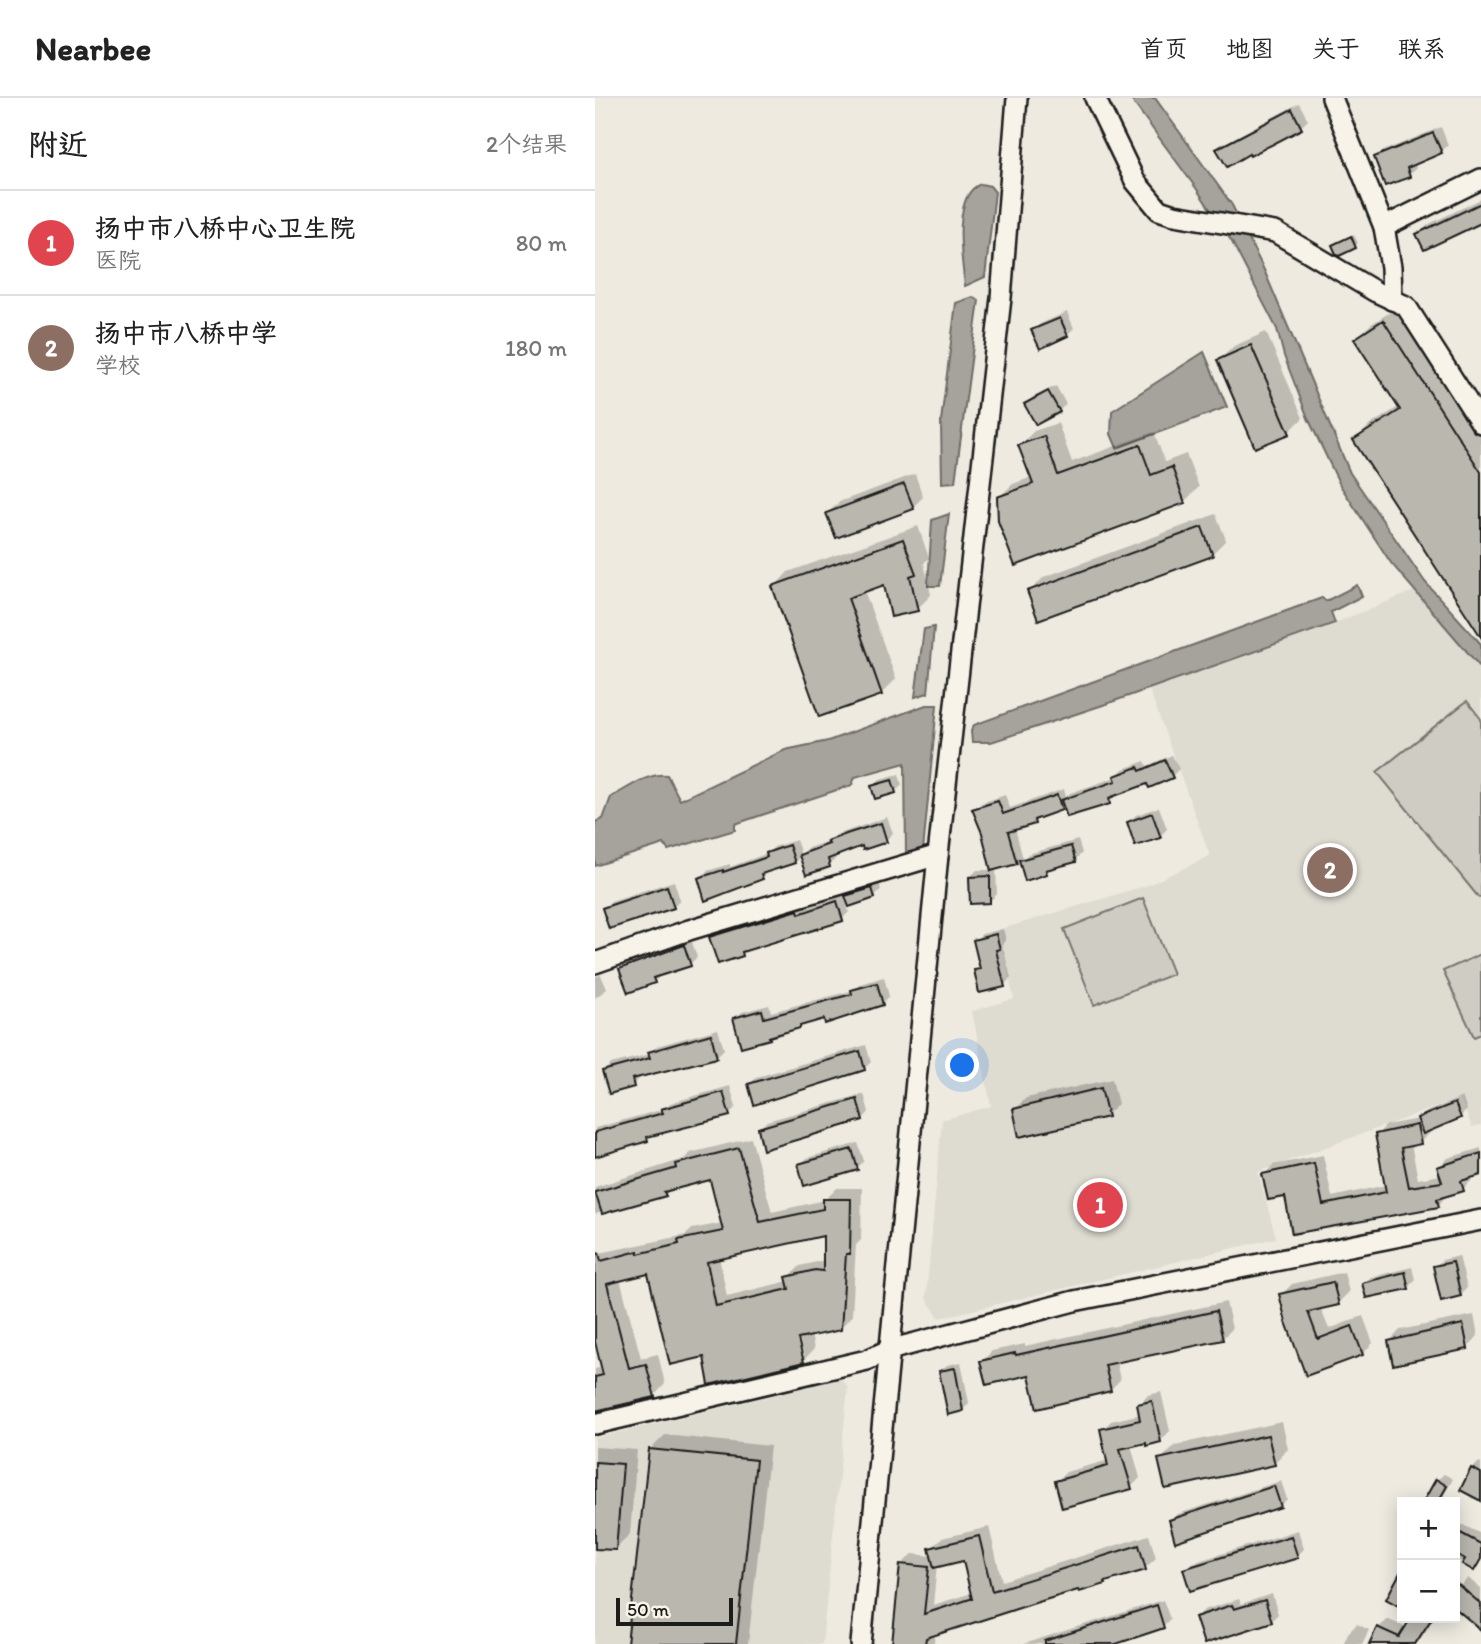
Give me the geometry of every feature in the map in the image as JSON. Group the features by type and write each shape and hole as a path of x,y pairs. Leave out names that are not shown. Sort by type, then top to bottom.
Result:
{"street":[{"path":"861,1644 938,855 1001,298 1017,98"},
{"path":"1095,98 1135,181 1159,210 1174,215 1275,232 1406,306 1481,423"},
{"path":"1332,98 1384,227 1391,267 1392,300"},
{"path":"1384,227 1481,180"},
{"path":"595,964 702,926 938,855"},
{"path":"595,1424 867,1360 889,1350 1074,1301 1481,1220"}],"shaded area":[{"path":"1130,98 1155,98 1232,205 1264,270 1350,473 1425,582 1481,644 1481,668 1391,563 1340,485 1308,418 1284,356 1277,329 1232,242"},
{"path":"981,184 990,186 995,192 985,277 965,286 961,245 962,214 965,201 972,190"},
{"path":"973,297 979,300 955,482 942,483 941,421 956,303"},
{"path":"1204,352 1227,407 1117,448 1111,434 1112,411"},
{"path":"949,514 940,586 928,586 932,520"},
{"path":"1357,585 1362,596 1331,612 1335,623 991,742 972,742 971,731 974,725 1322,598 1326,601"},
{"path":"1416,590 1481,668 1481,1125 1472,1127 1460,1098 1258,1172 1276,1238 939,1318 926,1298 942,1120 991,1106 972,1011 1014,999 998,930 1148,885 1210,856 1149,689 1335,623"},
{"path":"934,627 928,693 915,697 924,629"},
{"path":"1467,701 1481,719 1479,898 1377,772"},
{"path":"926,705 937,705 923,851 906,855 905,763 855,777 852,785 735,824 735,830 668,850 664,844 595,866 595,822 603,819 611,797 638,782 652,776 667,775 680,800 785,750 828,741"},
{"path":"1143,898 1173,974 1094,1005 1064,929"},
{"path":"1481,954 1481,1034 1474,1037 1443,971"},
{"path":"841,1379 848,1387 822,1644 595,1644 595,1438"}],"building":[{"path":"1292,109 1302,129 1227,167 1216,149"},
{"path":"1433,133 1442,153 1407,168 1410,177 1385,186 1374,157"},
{"path":"1481,203 1481,223 1424,250 1416,234"},
{"path":"1351,236 1356,248 1339,256 1336,254 1332,245"},
{"path":"1060,318 1068,336 1040,349 1031,330"},
{"path":"1383,320 1481,472 1481,637 1353,440 1400,410 1354,339"},
{"path":"1251,345 1290,434 1255,448 1217,360"},
{"path":"1048,391 1060,412 1036,425 1024,404"},
{"path":"1044,436 1058,475 1140,445 1151,475 1172,467 1185,503 1015,566 998,521 997,497 1033,484 1018,445"},
{"path":"904,484 914,509 836,538 826,513"},
{"path":"1202,527 1213,556 1038,620 1027,591"},
{"path":"903,539 916,574 910,576 918,611 891,617 884,585 848,598 882,695 819,717 772,586"},
{"path":"1165,760 1173,778 1149,788 1147,784 1109,798 1110,804 1067,817 1061,800 1116,781 1114,776 1138,767 1140,771"},
{"path":"892,780 896,793 875,799 871,786"},
{"path":"1057,795 1062,810 1034,820 1035,824 1008,832 1017,864 991,871 982,833 972,809 998,801 1003,814"},
{"path":"1152,813 1161,838 1135,846 1127,822"},
{"path":"881,823 887,842 863,850 862,846 828,859 830,867 806,875 799,855 829,844 827,841"},
{"path":"789,845 795,863 761,874 763,879 705,901 698,878 767,857 766,853"},
{"path":"1071,846 1076,862 1046,870 1047,874 1025,881 1019,860"},
{"path":"990,876 990,903 970,904 969,877"},
{"path":"667,886 674,908 609,929 602,908"},
{"path":"872,888 875,898 849,907 845,896"},
{"path":"837,901 843,921 742,952 743,956 718,964 709,937 798,910 799,914"},
{"path":"996,934 1000,949 996,950 1005,987 979,993 974,970 980,969 973,940"},
{"path":"684,945 691,966 653,978 655,983 628,993 619,969"},
{"path":"877,983 883,1005 825,1024 824,1019 800,1026 769,1037 770,1039 741,1047 733,1018 762,1010 764,1018 852,994 851,990"},
{"path":"711,1034 717,1058 632,1079 634,1087 609,1094 602,1071 650,1058 648,1052"},
{"path":"860,1051 865,1070 754,1105 748,1084"},
{"path":"1101,1088 1108,1117 1019,1137 1013,1109"},
{"path":"723,1092 730,1116 647,1137 648,1141 595,1157 595,1132 663,1113 661,1109"},
{"path":"857,1099 863,1120 763,1150 758,1128"},
{"path":"1455,1103 1461,1118 1423,1134 1417,1118"},
{"path":"1417,1125 1421,1144 1401,1148 1409,1187 1442,1182 1437,1167 1481,1153 1481,1175 1461,1181 1464,1191 1437,1199 1439,1207 1292,1234 1285,1197 1268,1200 1262,1174 1314,1163 1323,1205 1386,1192 1375,1134"},
{"path":"739,1148 760,1222 823,1209 823,1199 851,1199 850,1254 846,1254 841,1330 798,1339 804,1362 709,1385 704,1357 670,1365 648,1274 607,1284 629,1368 646,1364 655,1397 595,1411 595,1377 603,1375 595,1342 595,1254 599,1253 601,1261 679,1244 678,1240 723,1231 710,1180 664,1192 666,1196 602,1214 595,1192 677,1168 676,1164","holes":["823,1236 823,1271 815,1270 786,1277 789,1289 716,1306 707,1262"]},
{"path":"852,1149 858,1170 804,1186 798,1164"},
{"path":"1453,1262 1461,1296 1441,1301 1433,1266"},
{"path":"1405,1272 1409,1289 1366,1298 1362,1283"},
{"path":"1333,1282 1339,1305 1308,1312 1318,1339 1352,1326 1363,1355 1306,1376 1286,1322 1279,1294"},
{"path":"1216,1311 1223,1340 1105,1365 1111,1391 1037,1409 1029,1375 986,1385 980,1361"},
{"path":"1463,1324 1468,1349 1393,1365 1388,1341"},
{"path":"955,1368 963,1411 948,1415 939,1371"},
{"path":"1152,1401 1161,1442 1120,1449 1132,1489 1062,1508 1055,1481 1108,1466 1100,1429 1140,1420 1137,1404"},
{"path":"1268,1435 1275,1465 1165,1489 1158,1459"},
{"path":"649,1449 756,1460 736,1644 627,1644"},
{"path":"595,1462 623,1464 616,1550 595,1549"},
{"path":"1471,1468 1481,1473 1481,1501 1460,1490"},
{"path":"1436,1479 1447,1486 1441,1497 1426,1497"},
{"path":"1274,1486 1281,1507 1175,1542 1169,1520"},
{"path":"1460,1533 1481,1544 1481,1559 1474,1571 1462,1564 1465,1559 1460,1556"},
{"path":"979,1536 992,1591 1139,1545 1146,1570 926,1638 925,1644 892,1644 900,1564 929,1567 924,1614 972,1599 963,1561 934,1568 929,1548"},
{"path":"1291,1536 1298,1558 1190,1591 1183,1569"},
{"path":"1397,1578 1397,1605 1386,1599"},
{"path":"1460,1586 1481,1604 1481,1630 1460,1612"},
{"path":"1265,1600 1272,1622 1204,1644 1195,1617 1232,1605 1234,1609"},
{"path":"1157,1605 1164,1628 1116,1644 1045,1644 1045,1641"},
{"path":"1408,1623 1429,1623 1415,1644 1369,1644 1377,1627 1399,1637"}],"place":[{"name":"扬中市八桥中学","path":"1330,870"},
{"name":"扬中市八桥中心卫生院","path":"1100,1205"}]}
